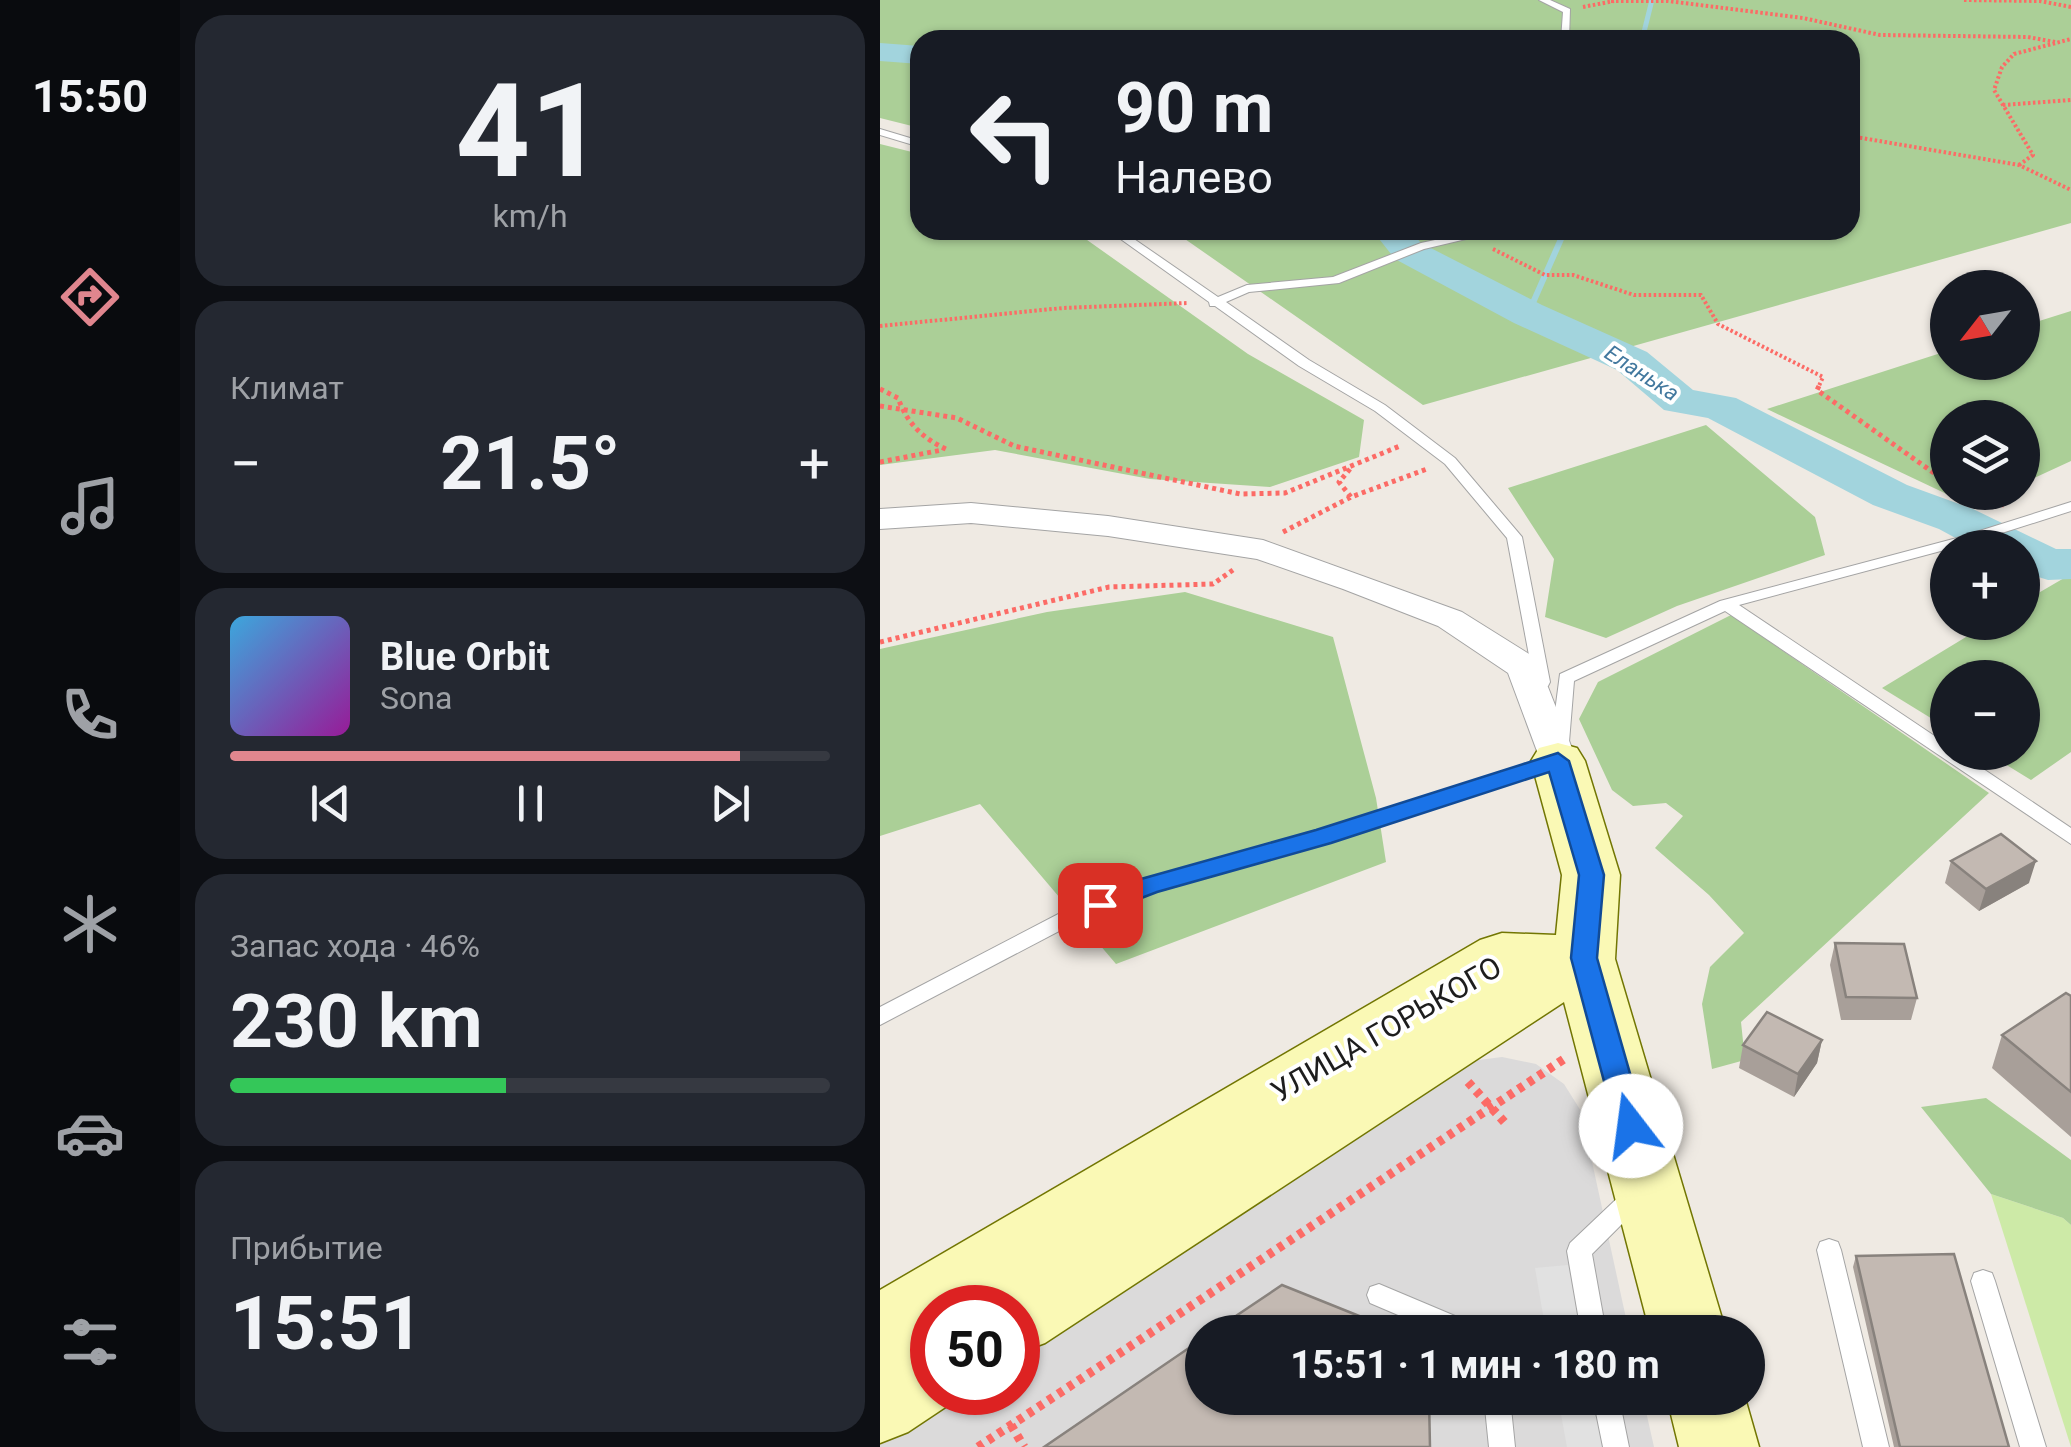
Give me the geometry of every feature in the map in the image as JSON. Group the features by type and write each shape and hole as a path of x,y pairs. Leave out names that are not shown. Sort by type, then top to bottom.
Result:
{"main road":[{"path":"1558,761 1592,875 1584,958 1683,1315"},
{"name":"УЛИЦА ГОРЬКОГО","path":"880,1331 1502,956 1584,958"},
{"name":"УЛИЦА ГОРЬКОГО","path":"1040,1304 1584,958"},
{"path":"880,1405 910,1386"},
{"path":"1711,1415 1719,1447"}],"street":[{"path":"880,519 971,513 1040,518 1264,550 1450,619 1524,667 1558,761"}],"lane":[{"path":"1543,0 1567,11 1566,30"},
{"path":"880,132 910,141"},
{"path":"1128,240 1214,302 1419,437 1450,461 1514,537 1558,761"},
{"path":"1214,302 1247,289 1336,280 1421,246 1448,240"},
{"path":"1558,761 1566,678 1726,604 1962,542 2071,506"},
{"path":"1726,604 2071,837"},
{"path":"880,1016 1074,914 1150,886 1322,837 1558,761"},
{"path":"1590,1315 1579,1252 1647,1185"},
{"path":"1829,1250 1876,1447"},
{"path":"1983,1281 2033,1447"},
{"path":"1379,1295 1425,1315"},
{"path":"1499,1415 1502,1447"},
{"path":"1609,1415 1616,1447"}],"path":[{"path":"1567,11 1618,0"},
{"path":"1964,0 2040,1 2071,8"},
{"path":"1611,1 1668,1 1803,18 1857,30"},
{"path":"1860,31 1880,35 2028,37 2055,42"},
{"path":"2019,166 2033,155 1994,90 2011,55 2071,39"},
{"path":"2003,104 2071,100"},
{"path":"1860,138 1970,154 2019,166 2071,190"},
{"path":"1481,240 1545,275 1573,275 1634,296 1701,295 1718,324 1823,377 1818,390 1852,411 1907,458 1930,472"},
{"path":"880,326 1063,308 1214,302"},
{"path":"880,390 898,398 904,418 928,442 946,450"},
{"path":"880,406 957,418 1014,446 1240,494 1285,493 1419,437"},
{"path":"880,462 946,450"},
{"path":"880,642 1005,609 1109,588 1213,584 1264,550 1283,532 1352,497 1450,461"},
{"path":"1350,468 1339,482 1352,497"},
{"path":"2009,510 2019,522"},
{"path":"1454,1067 1507,1125"},
{"path":"978,1447 1549,1068"},
{"path":"1011,1425 1024,1447"}],"shaded area":[{"path":"1502,1057 1536,1064 1564,1084 1581,1111 1625,1315 1185,1315 1185,1415 1647,1415 1654,1447 880,1447 880,1437 914,1415 1040,1415 1040,1335 1471,1061"},
{"path":"1568,1265 1578,1315 1543,1315 1535,1268"},
{"path":"1561,1415 1597,1415 1604,1447 1567,1447"}],"green space":[{"path":"880,0 2071,0 2071,223 1423,405 1186,240 1860,240 1860,30 910,30 910,126 880,118"},
{"path":"880,144 910,152 910,240 1087,240 1248,354 1364,420 1359,457 1270,487 1150,479 995,450 880,465"},
{"path":"2071,311 2071,461 2040,475 2040,400 1930,400 1930,486 1767,409 1930,356 1930,380 2040,380 2040,321"},
{"path":"1706,425 1815,517 1825,555 1677,606 1606,638 1545,617 1554,559 1508,488"},
{"path":"2071,574 2071,752 2031,780 2015,770 2040,770 2040,660 1930,660 1930,718 1882,688 1961,640 2040,640 2040,592"},
{"path":"1185,592 1333,637 1376,798 1386,862 1116,964 980,804 880,836 880,649 1047,612"},
{"path":"1731,615 1930,752 1930,770 1956,770 1989,793 1741,1022 1745,1060 1712,1069 1702,1004 1710,967 1744,933 1709,895 1655,848 1683,816 1666,803 1633,806 1612,790 1579,719 1598,682"},
{"path":"1986,1098 2071,1160 2071,1225 2063,1218 1991,1194 1921,1107"},
{"path":"1991,1194 2063,1218 2071,1225 2071,1447"}],"building":[{"path":"2001,834 2036,861 1986,889 1951,861"},
{"path":"1835,943 1904,944 1917,998 1846,997"},
{"path":"2066,993 2071,996 2071,1092 2002,1035"},
{"path":"1767,1012 1822,1040 1798,1074 1743,1045"},
{"path":"1954,1254 2009,1447 1900,1447 1856,1256"},
{"path":"1282,1285 1357,1315 1237,1315"},
{"path":"1185,1351 1185,1415 1429,1415 1430,1447 1044,1447"}],"waterway":[{"path":"1644,30 1652,0"},
{"name":"Еланька","path":"880,52 910,54"},
{"name":"Еланька","path":"1399,240 1408,251 1528,314 1632,361 1680,401 1720,407 1890,495 1978,530"},
{"path":"1528,314 1561,240"},
{"name":"Еланька","path":"2040,561 2048,565 2071,564"}],"route":[{"path":"1100,905 1150,886 1322,837 1558,761 1592,875 1584,958 1631,1126"}]}
